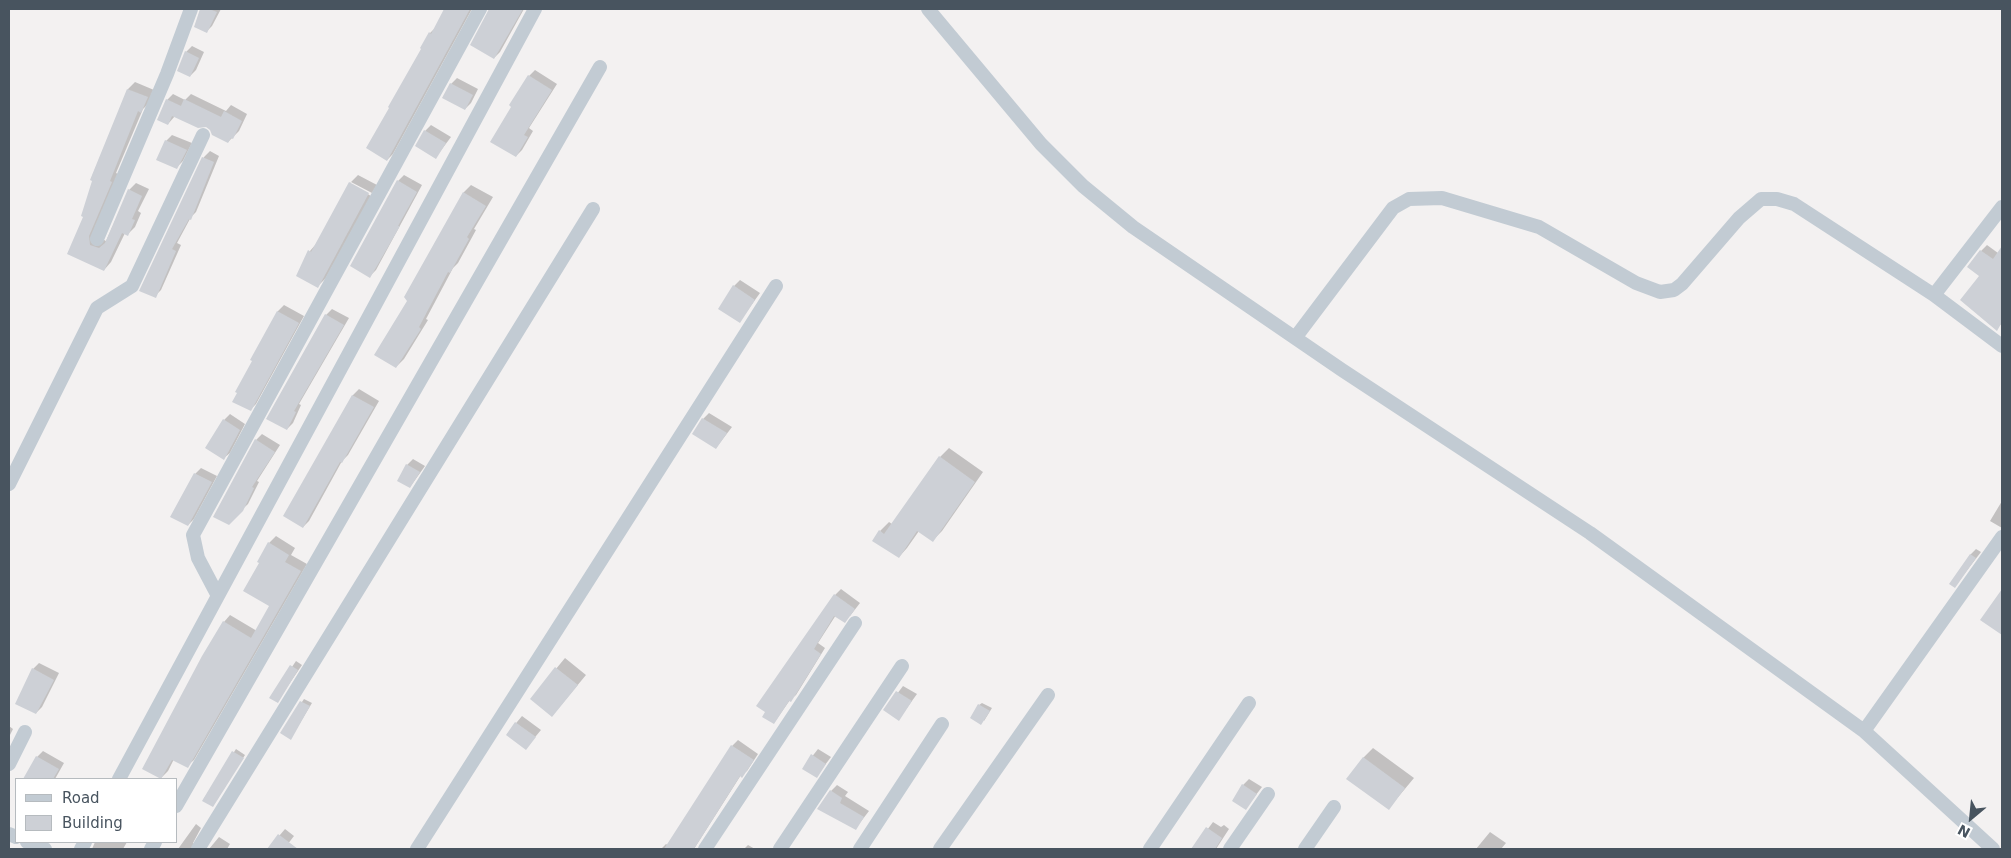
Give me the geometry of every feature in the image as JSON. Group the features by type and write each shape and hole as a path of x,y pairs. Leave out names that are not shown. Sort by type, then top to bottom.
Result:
{"street":[{"path":"98,239 167,74 191,9"},
{"path":"218,596 198,558 193,535 480,9"},
{"path":"120,778 536,9"},
{"path":"928,9 1041,144 1084,186 1133,227 1295,338 1590,533 1864,731 1993,849"},
{"path":"178,803 600,67"},
{"path":"9,484 97,308 132,286 203,135"},
{"path":"1295,338 1393,208 1409,199 1424,197 1442,198 1538,227 1636,283 1660,292 1674,290 1682,284 1740,218 1761,200 1777,199 1794,204 2001,341"},
{"path":"1934,295 2002,207"},
{"path":"198,849 593,209"},
{"path":"417,849 776,286"},
{"path":"1864,731 2002,537"},
{"path":"705,849 855,623"},
{"path":"780,849 902,666"},
{"path":"940,849 1048,695"},
{"path":"1150,849 1249,703"},
{"path":"860,849 942,724"},
{"path":"9,764 25,732"},
{"path":"1230,849 1268,794"},
{"path":"1305,849 1334,807"},
{"path":"30,843 45,849"}],"building":[{"path":"200,9 209,9 217,12 207,33 194,27"},
{"path":"444,9 470,9 387,161 366,148 420,48 429,32 431,34"},
{"path":"489,9 523,9 494,59 470,45"},
{"path":"185,51 199,58 190,77 177,71"},
{"path":"528,75 552,90 524,135 528,137 516,157 490,142 511,107 509,105"},
{"path":"450,83 473,95 465,110 442,98"},
{"path":"127,89 148,97 141,113 138,111 110,181 112,182 89,236 90,245 99,248 105,243 128,189 142,196 132,219 135,220 128,236 122,233 104,271 67,254 83,217 81,216 92,181 90,180"},
{"path":"166,99 181,106 184,99 221,117 224,111 242,121 233,139 231,138 228,143 212,135 206,127 198,128 172,116 168,125 157,120"},
{"path":"424,130 446,143 436,159 415,146"},
{"path":"165,140 187,150 177,169 156,160"},
{"path":"202,157 214,162 191,220 189,219 172,249 176,251 156,298 139,291"},
{"path":"397,180 417,192 370,278 350,266"},
{"path":"349,182 369,193 318,288 296,276 308,250 311,252"},
{"path":"463,192 486,206 467,237 469,239 450,273 448,272 419,327 421,329 396,368 374,355 407,301 404,297"},
{"path":"2002,246 2002,322 1997,331 1960,300 1979,276 1967,267 1980,250 1993,259"},
{"path":"733,285 755,300 740,323 718,309"},
{"path":"277,311 299,323 251,411 232,402 237,393 235,392 252,361 250,360"},
{"path":"325,314 344,325 294,411 296,412 287,430 266,419"},
{"path":"352,395 374,407 303,528 283,516"},
{"path":"702,418 727,433 716,449 692,434"},
{"path":"223,419 240,430 224,460 205,448"},
{"path":"255,439 275,452 252,487 254,488 243,511 229,525 213,517"},
{"path":"939,456 975,482 933,542 917,531 899,558 872,541 879,530 884,534"},
{"path":"406,464 420,472 410,488 397,481"},
{"path":"194,473 212,482 188,526 170,517"},
{"path":"268,542 289,555 285,562 301,571 188,768 172,760 162,778 159,778 142,769 202,656 223,621 251,638 269,606 243,591 259,563 257,562"},
{"path":"1970,554 1976,558 1955,588 1949,584"},
{"path":"2002,589 2002,635 1980,620"},
{"path":"834,594 855,609 845,623 834,616 814,649 821,654 791,702 789,701 774,724 762,717 765,712 756,706"},
{"path":"290,665 298,670 278,703 269,698"},
{"path":"555,667 578,685 552,717 530,699"},
{"path":"32,668 54,680 36,714 15,704"},
{"path":"896,691 912,701 899,721 883,710"},
{"path":"300,701 310,706 291,740 280,733"},
{"path":"978,704 990,711 981,725 970,718"},
{"path":"515,722 536,737 526,750 506,735"},
{"path":"731,745 754,760 742,778 740,776 694,849 664,849"},
{"path":"232,751 244,758 213,807 202,801"},
{"path":"811,754 826,764 817,778 802,769"},
{"path":"36,756 59,769 54,778 24,778"},
{"path":"1363,757 1405,788 1389,810 1346,779"},
{"path":"1242,784 1257,794 1246,810 1232,801"},
{"path":"830,790 842,798 840,803 864,817 856,830 817,809"},
{"path":"1206,827 1222,838 1215,849 1191,849"},
{"path":"278,834 298,849 267,849"}]}
